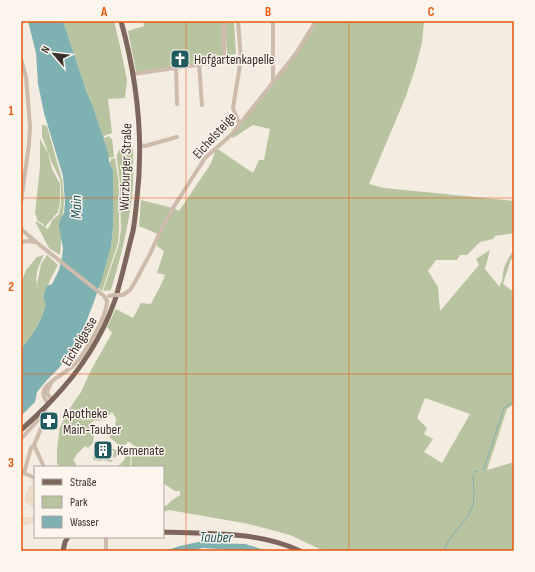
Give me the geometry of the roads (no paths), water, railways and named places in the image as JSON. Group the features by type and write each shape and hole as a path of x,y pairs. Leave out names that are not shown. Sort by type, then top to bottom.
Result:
{"main road":[{"name":"Würzburger Straße","path":"118,290 135,223 140,175 139,118 133,74 121,21"},
{"name":"Eichelgasse","path":"21,430 51,402 76,371 94,344 108,317 118,290"},
{"path":"164,532 257,538 300,551"},
{"path":"63,551 67,538"}],"street":[{"path":"224,21 224,60"},
{"path":"238,21 241,59 233,108 239,123"},
{"path":"273,21 274,81"},
{"name":"Eichelsteige","path":"106,297 123,295 130,290 173,208 198,168 205,158 231,135 239,123 298,51 316,21"},
{"path":"21,59 26,77 30,130 21,202"},
{"path":"133,74 230,60"},
{"path":"199,64 202,105"},
{"path":"176,68 177,104"},
{"path":"140,145 145,146 177,138"},
{"path":"21,229 106,297 106,309 86,349 74,366 45,388 43,392 44,398 51,402"},
{"path":"21,242 28,240 37,243"},
{"path":"34,478 22,472 45,416 46,411 44,409"},
{"path":"21,439 41,417 45,416"},
{"path":"34,445 44,466"},
{"path":"106,538 106,551"}],"water":[{"name":"Main","path":"28,21 63,21 108,152 109,162 113,170 113,228 111,246 102,279 85,325 72,349 59,368 37,392 35,402 21,416 21,349 33,334 39,322 46,304 44,297 45,290 47,286 52,284 59,270 63,249 59,225 64,213 65,203 63,176 44,113 38,84 36,53"},
{"path":"203,541 213,543 245,544 268,551 241,551 202,548 193,551 164,551"}],"waterway":[{"path":"484,469 504,408 514,401"},
{"path":"444,551 450,539 471,510 474,497 473,476"}],"place":[{"name":"Hofgartenkapelle","path":"180,59"},
{"name":"Apotheke Main-Tauber","path":"49,421"},
{"name":"Kemenate","path":"103,450"}],"water label":[{"name":"Tauber","path":"216,537"}]}
